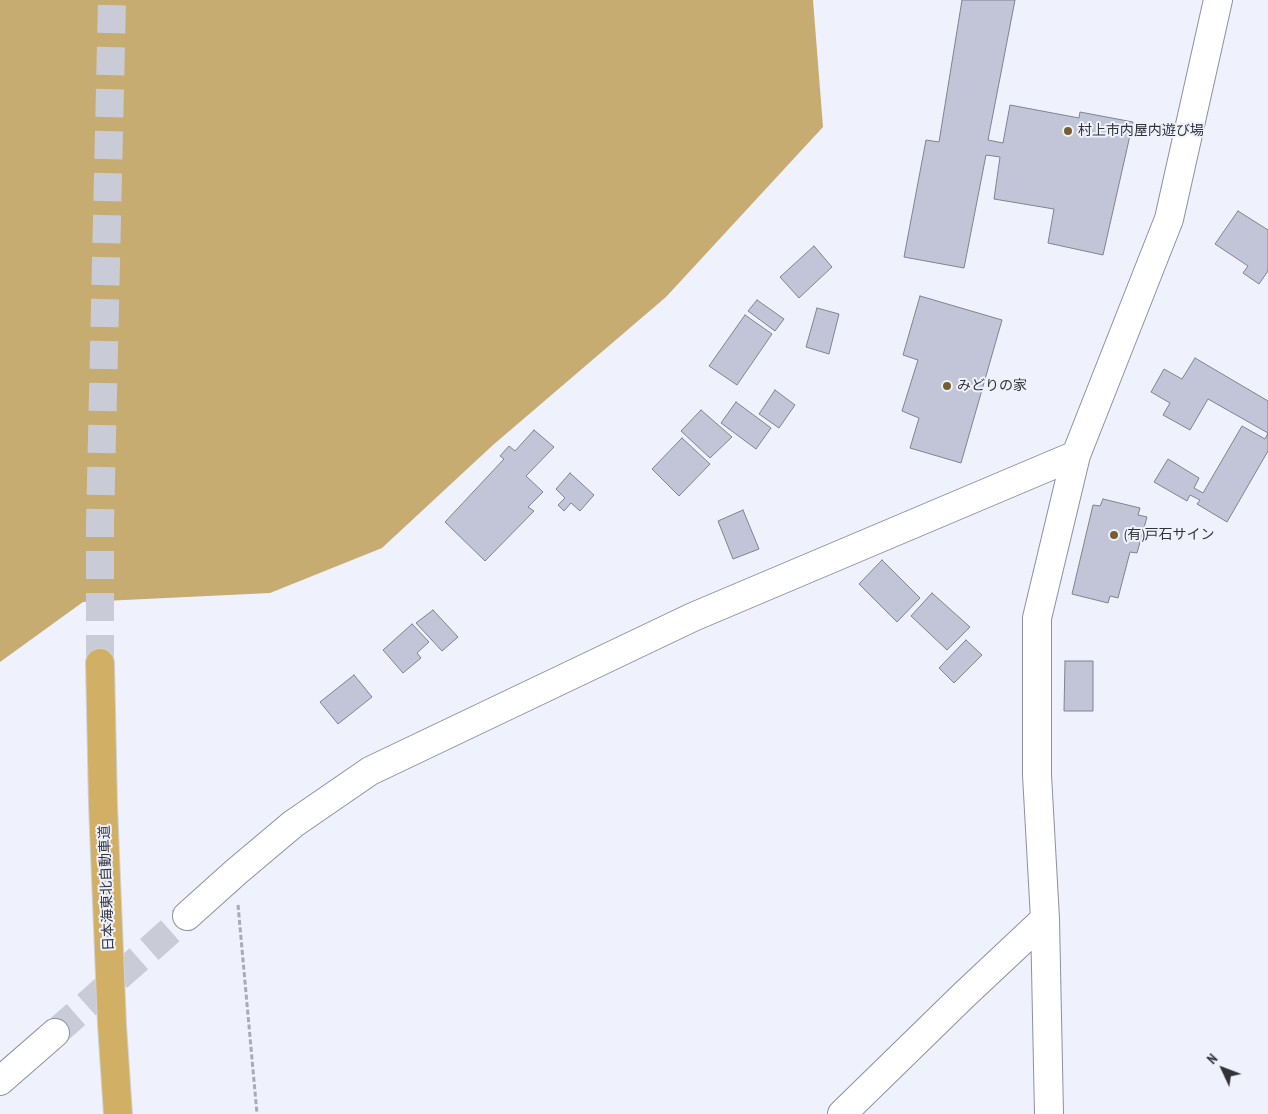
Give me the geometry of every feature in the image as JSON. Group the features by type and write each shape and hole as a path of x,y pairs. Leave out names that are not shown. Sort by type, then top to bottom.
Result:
{"highway":[{"name":"日本海東北自動車道","path":"100,663 112,1025 118,1114"}],"street":[{"path":"1049,1114 1045,920 1037,775 1037,618 1076,455 1169,219 1218,0"},
{"path":"187,916 293,824 370,771 693,617 1076,455"},
{"path":"842,1114 964,995 1045,920"},
{"path":"0,1080 55,1033"}],"path":[{"path":"236,872 257,1114"}],"shaded area":[{"path":"0,0 813,0 823,127 666,297 493,445 382,548 270,593 83,602 0,662"}],"building":[{"name":"村上市内屋内遊び場","path":"962,0 1015,0 988,140 1003,143 1010,105 1079,118 1080,112 1133,122 1103,255 1048,243 1054,209 994,199 1000,157 986,155 964,268 904,257 926,140 939,142"},
{"path":"1238,211 1268,230 1268,271 1259,284 1243,273 1248,266 1215,244"},
{"path":"814,246 832,267 799,298 780,277"},
{"name":"みどりの家","path":"920,296 1002,320 961,463 910,448 919,418 902,411 918,360 903,355"},
{"path":"757,300 784,319 775,331 748,311"},
{"path":"817,308 839,314 829,354 806,347"},
{"path":"745,315 772,334 737,385 709,366"},
{"path":"1195,358 1268,401 1268,433 1208,399 1190,430 1163,415 1170,403 1151,392 1164,369 1182,379"},
{"path":"775,390 795,405 779,428 759,414"},
{"path":"736,402 771,428 756,449 721,423"},
{"path":"701,410 732,437 710,458 681,431"},
{"path":"1242,426 1265,439 1268,433 1268,451 1227,522 1197,504 1200,500 1190,495 1187,501 1154,482 1168,459 1199,478 1194,488 1203,493"},
{"path":"534,430 554,447 526,476 543,492 528,507 534,511 485,561 445,522 504,459 500,456 509,446 515,451"},
{"path":"682,438 710,464 679,496 652,469"},
{"path":"570,473 594,495 580,511 571,503 564,511 558,505 565,498 556,489"},
{"name":"(有)戸石サイン","path":"1103,499 1140,508 1138,515 1147,517 1137,553 1130,552 1118,598 1110,596 1108,603 1072,594 1093,505 1100,506"},
{"path":"743,510 759,549 733,559 718,521"},
{"path":"882,560 920,598 897,622 859,584"},
{"path":"932,593 970,627 947,650 911,616"},
{"path":"433,610 458,637 442,651 416,623"},
{"path":"412,624 429,642 417,653 421,658 403,673 383,650"},
{"path":"966,640 982,655 954,683 939,668"},
{"path":"1065,661 1093,661 1093,711 1064,711"},
{"path":"354,675 372,697 338,724 320,702"}],"tunnel":[{"path":"100,663 100,524 112,0"},
{"path":"55,1033 187,916"}],"place":[{"name":"村上市内屋内遊び場","path":"1068,131"},
{"name":"みどりの家","path":"947,386"},
{"name":"(有)戸石サイン","path":"1114,535"}]}
